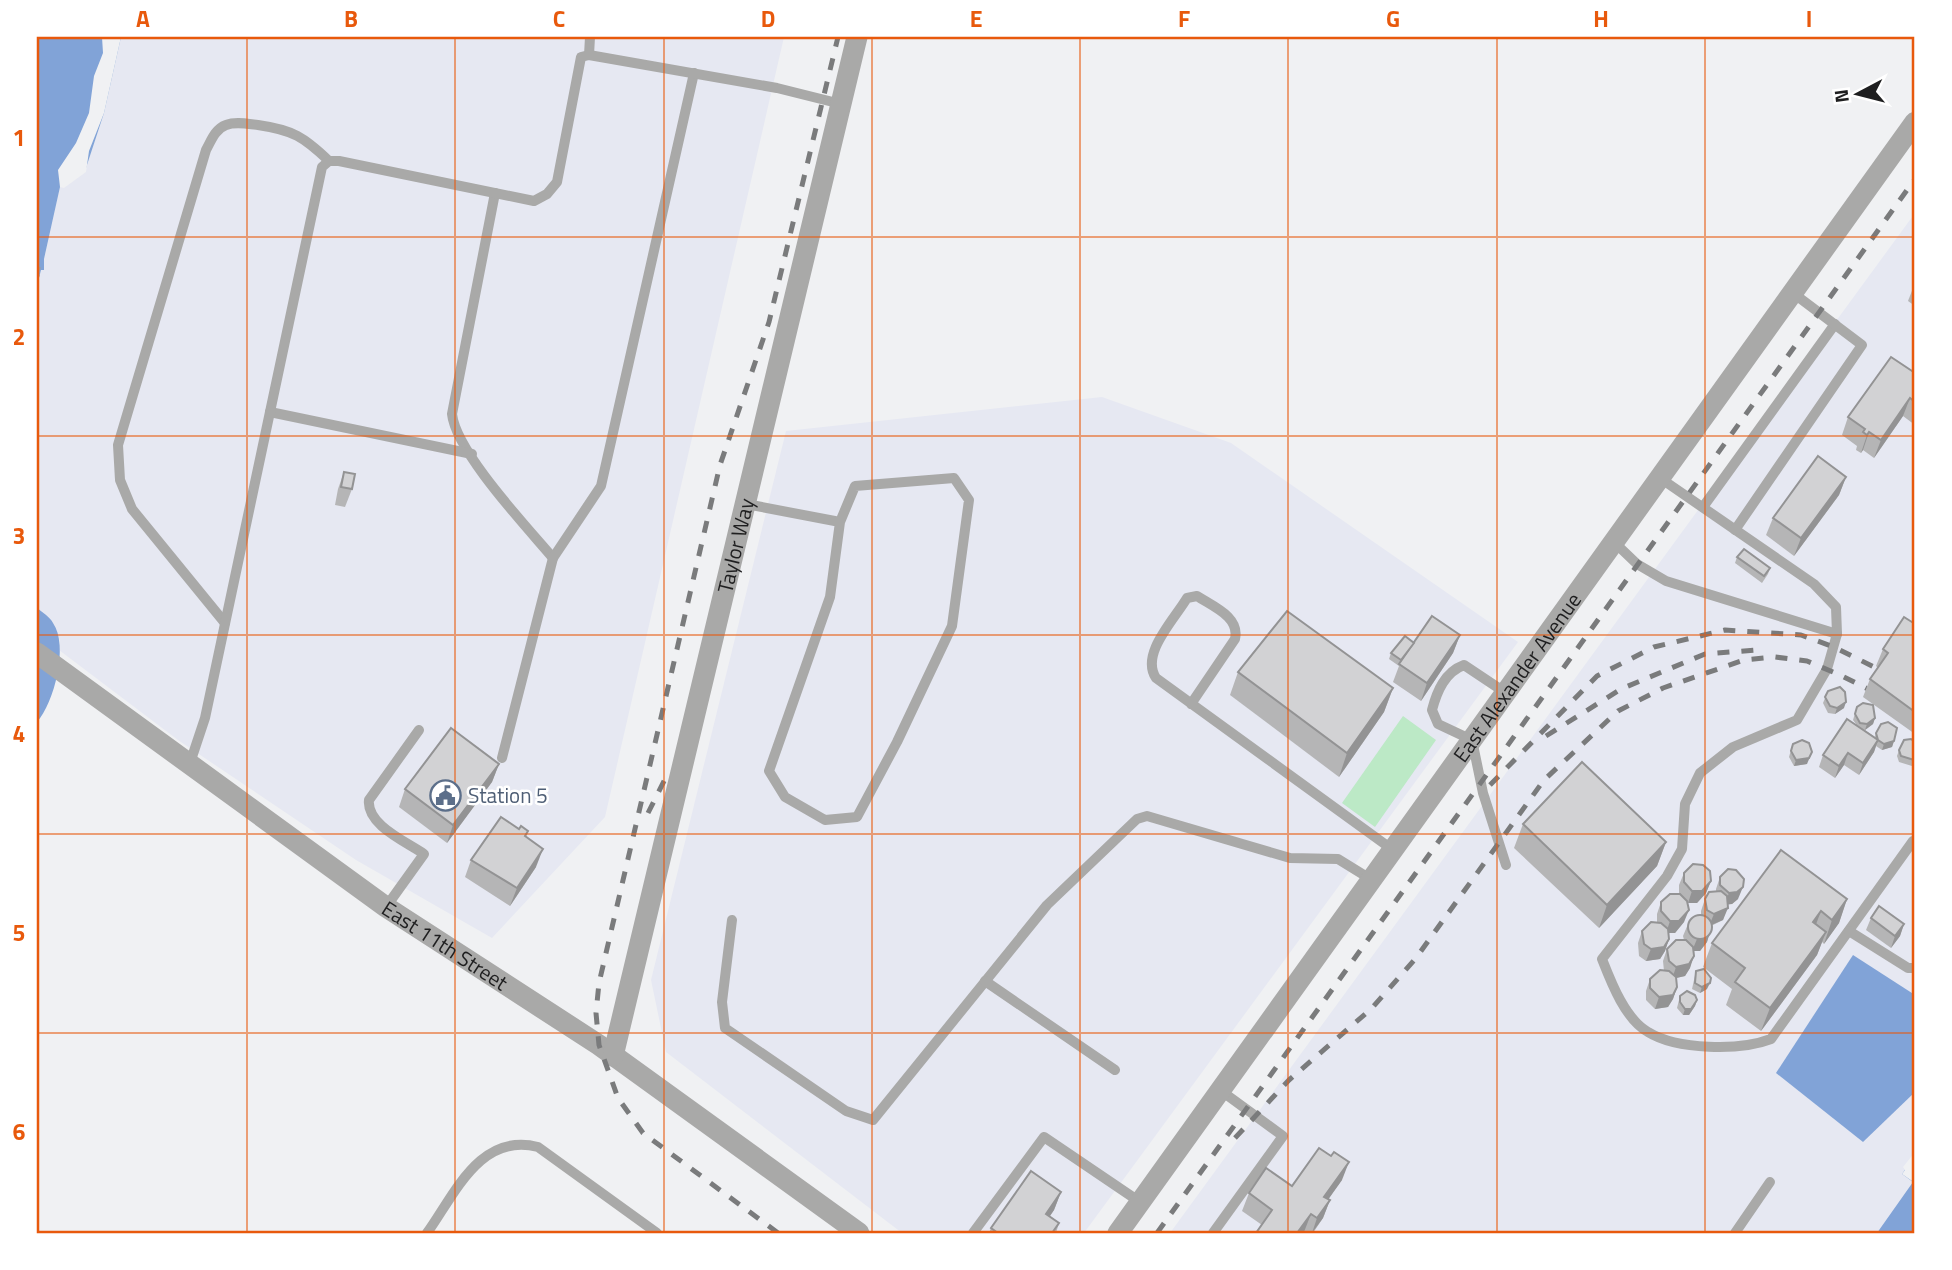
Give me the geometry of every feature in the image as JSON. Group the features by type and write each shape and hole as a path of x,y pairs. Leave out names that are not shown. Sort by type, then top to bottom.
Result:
{"street":[{"name":"Taylor Way","path":"613,1056 858,37"},
{"name":"East Alexander Avenue","path":"1121,1232 1915,122"},
{"name":"East 11th Street","path":"37,653 386,907 613,1056 859,1233"}],"lane":[{"path":"589,55 590,37"},
{"path":"225,623 132,509 120,480 118,445 206,150 214,134 225,125 239,122 288,130 308,141 329,161 534,201 547,194 557,183 581,57 589,55 777,88 841,104"},
{"path":"502,758 553,558 601,486 694,73"},
{"path":"189,766 205,719 322,167 329,161"},
{"path":"495,193 452,414 453,429 553,558"},
{"path":"1735,530 1862,345 1793,293"},
{"path":"1703,508 1835,324"},
{"path":"270,412 471,454"},
{"path":"954,478 969,500 952,626 897,742 857,817 825,820 785,797 769,771 830,597 839,522 855,486 954,478"},
{"path":"1660,478 1814,583 1836,607 1837,634 1827,670 1797,720 1733,747 1700,773 1685,804 1682,849 1667,876 1602,959 1616,996 1647,1032 1684,1044 1755,1045 1771,1039 1913,841 1915,843"},
{"path":"746,504 839,522"},
{"path":"1614,542 1637,564 1666,581 1837,634"},
{"path":"1191,704 1235,639 1237,629 1232,620 1198,596 1187,598 1150,657 1150,669 1156,678 1191,704 1393,850"},
{"path":"1506,693 1464,665 1452,669 1436,695 1432,710 1438,724 1472,740 1483,793 1506,865"},
{"path":"386,907 424,854 376,822 368,807 369,800 419,730"},
{"path":"732,920 722,1002 725,1028 846,1111 873,1120 1047,905 1136,819 1147,816 1290,858 1338,859 1372,880"},
{"path":"1849,931 1908,968 1915,968"},
{"path":"985,982 1115,1070"},
{"path":"1213,1233 1283,1136 1220,1090"},
{"path":"973,1233 1044,1137 1140,1202"},
{"path":"427,1233 478,1160 495,1149 516,1143 538,1147 657,1233"},
{"path":"1734,1233 1770,1182"}],"shaded area":[{"path":"121,37 784,37 605,817 492,938 356,860 178,740 59,650 60,640 37,608 37,286 41,269 44,269 60,187 86,168 104,113"},
{"path":"1915,213 1915,1155 1902,1174 1913,1182 1911,1233 1170,1233"},
{"path":"1102,397 1231,443 1518,642 1084,1233 902,1233 666,1052 651,980 786,431"}],"green space":[{"path":"1403,716 1436,740 1375,827 1342,803"}],"water":[{"path":"37,37 121,37 104,113 86,168 60,187 44,270 41,270 37,286"},
{"path":"37,608 53,623 60,646 54,688 37,722"},
{"path":"1853,955 1915,995 1915,1092 1863,1142 1776,1073"},
{"path":"1915,1155 1915,1233 1877,1233 1913,1182 1902,1174"}],"pier":[{"path":"102,37 121,37 104,113 89,151 86,172 64,188 60,187 58,170 76,143 89,113 94,76 103,53"},
{"path":"1915,1152 1915,1183 1902,1174 1905,1170 1903,1167"}],"building":[{"path":"1891,357 1915,373 1915,402 1910,398 1881,440 1869,432 1867,435 1863,432 1865,429 1848,417"},
{"path":"1818,456 1846,477 1801,538 1773,518"},
{"path":"344,472 355,474 352,489 341,487"},
{"path":"1744,549 1770,568 1764,576 1737,557"},
{"path":"1287,611 1393,688 1347,753 1238,672"},
{"path":"1432,616 1460,635 1427,683 1399,664"},
{"path":"1904,617 1915,624 1915,712 1870,679 1888,653 1883,649"},
{"path":"1405,636 1414,643 1401,660 1391,653"},
{"path":"1840,687 1845,692 1846,702 1837,708 1830,706 1825,697 1828,691"},
{"path":"1863,703 1873,705 1875,718 1867,724 1860,723 1855,714 1857,707"},
{"path":"1847,719 1878,740 1863,763 1848,753 1839,766 1823,755"},
{"path":"1888,722 1897,728 1894,741 1884,744 1878,740 1876,733 1881,724"},
{"name":"Station 5","path":"451,728 499,764 453,825 405,789"},
{"path":"1911,739 1915,742 1914,760 1901,756 1899,750 1904,740"},
{"path":"1802,740 1809,743 1812,752 1809,758 1796,760 1791,751 1793,744"},
{"path":"1582,762 1666,842 1607,905 1523,824"},
{"path":"501,817 519,829 521,826 528,831 525,836 543,849 517,888 471,860"},
{"path":"1781,850 1847,899 1832,920 1821,911 1813,922 1826,932 1770,1008 1735,982 1745,968 1712,943"},
{"path":"1693,864 1703,865 1710,871 1711,881 1702,891 1692,891 1684,882 1684,873"},
{"path":"1728,869 1736,870 1744,879 1743,887 1737,892 1729,893 1720,885 1720,877"},
{"path":"1721,891 1727,896 1728,908 1714,914 1707,910 1705,899 1709,892"},
{"path":"1670,894 1680,894 1687,901 1689,910 1679,921 1670,921 1661,911 1661,902"},
{"path":"1879,906 1904,924 1895,936 1871,918"},
{"path":"1700,915 1708,919 1712,927 1708,935 1700,939 1692,935 1688,927 1692,919"},
{"path":"1651,922 1661,923 1668,929 1669,939 1664,947 1651,949 1644,944 1642,931"},
{"path":"1676,940 1686,940 1693,947 1694,956 1689,964 1676,967 1669,961 1667,949"},
{"path":"1704,969 1711,978 1710,983 1702,987 1695,983 1696,971"},
{"path":"1660,970 1669,971 1676,977 1677,987 1673,995 1659,997 1650,988 1650,979"},
{"path":"1687,991 1695,995 1697,1000 1691,1009 1685,1009 1680,1002 1680,996"},
{"path":"1319,1148 1331,1156 1334,1152 1349,1162 1324,1197 1330,1200 1317,1218 1311,1214 1297,1233 1256,1233 1272,1210 1249,1193 1266,1168 1292,1186"},
{"path":"1031,1171 1061,1192 1046,1214 1059,1223 1052,1233 998,1233 991,1228"}],"railway":[{"path":"778,1233 643,1133 618,1098 599,1045 596,1013 599,983 720,465 769,322 838,37"},
{"path":"1157,1233 1915,179"},
{"path":"1490,785 1597,676 1654,647 1725,630 1801,635 1834,647 1876,668 1915,697"},
{"path":"1546,736 1621,689 1705,654 1756,650"},
{"path":"1235,1138 1289,1080 1371,1009 1416,958 1544,780 1618,711 1663,688 1744,660 1775,657 1807,661 1840,675 1874,692 1915,722"},
{"path":"648,813 667,775"}],"place":[{"name":"Station 5","path":"445,795"}]}
